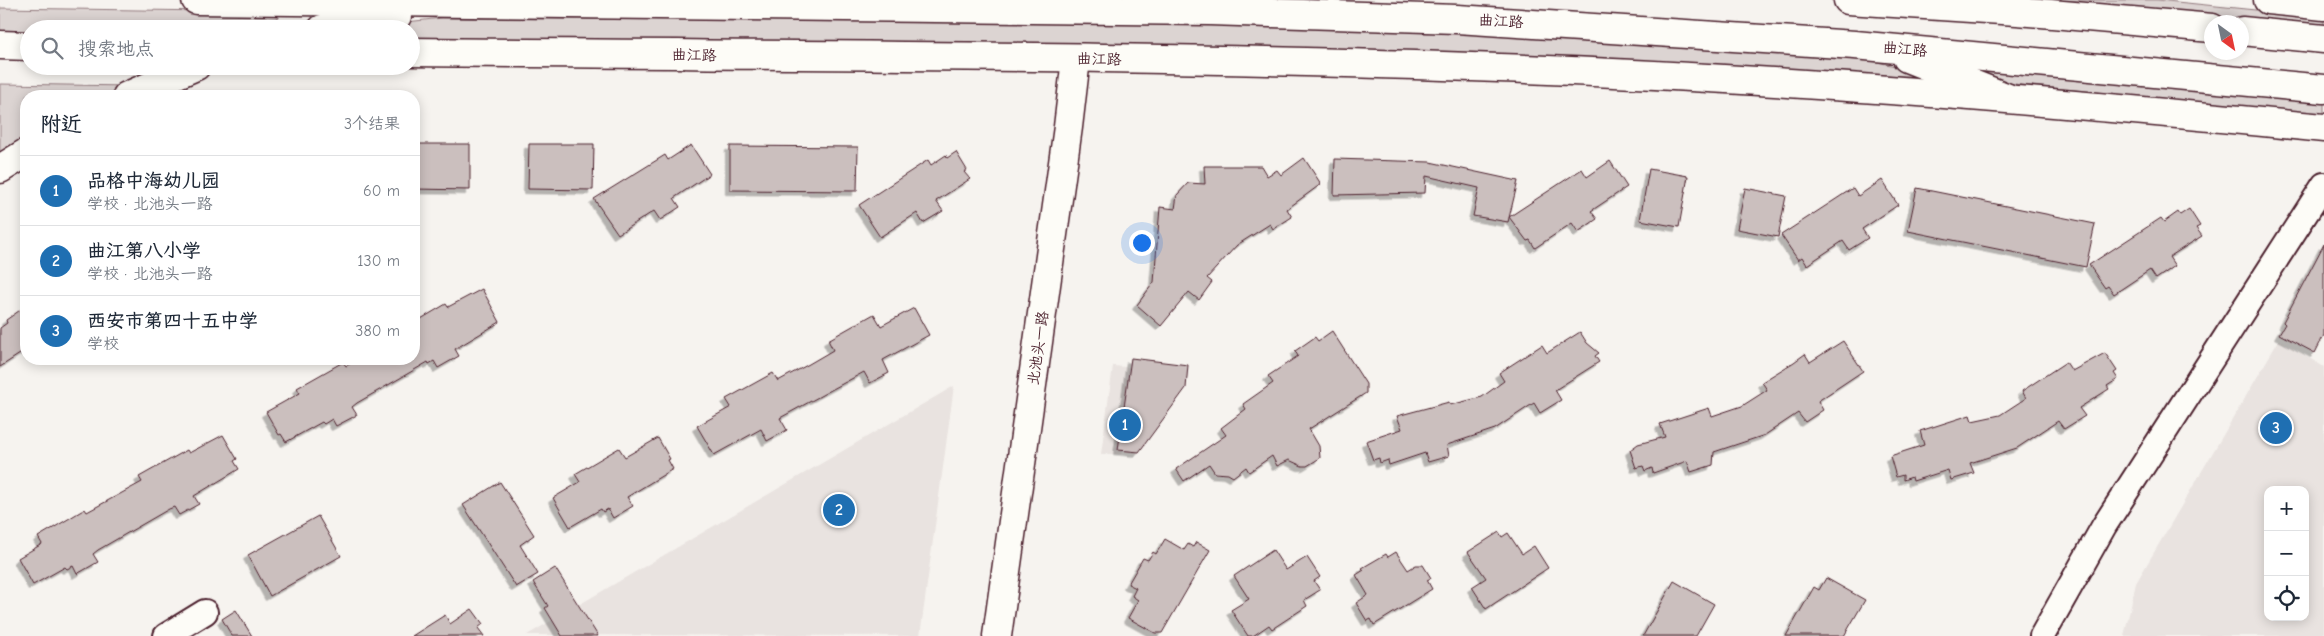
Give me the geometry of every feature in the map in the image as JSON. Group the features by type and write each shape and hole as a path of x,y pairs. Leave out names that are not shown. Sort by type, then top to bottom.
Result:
{"main road":[{"name":"曲江路","path":"196,0 1341,14 1553,24 1878,47 2324,89"},
{"path":"1848,0 1920,2 2204,27"},
{"path":"2268,0 2324,6"},
{"path":"372,20 462,4"},
{"path":"2249,32 2324,39"},
{"path":"0,46 20,46"},
{"path":"1878,47 2008,98"},
{"name":"曲江路","path":"420,52 1076,59 1340,63 1499,68 1754,80 2008,98 2324,128"},
{"name":"北池头一路","path":"997,636 1076,59"},
{"path":"141,90 175,75"},
{"path":"0,169 20,157"}],"street":[{"path":"2042,636 2104,526 2324,185"},
{"path":"166,636 205,612"}],"shaded area":[{"path":"2025,0 2157,0 2324,17 2324,28 2249,21 2249,15 2204,15 2204,17"},
{"path":"0,8 279,12 278,18 259,20 20,20 20,31 0,31"},
{"path":"442,18 872,21 1195,24 1373,29 1585,40 1868,60 1895,66 1915,73 1917,77 1687,63 1377,50 420,38 420,20"},
{"path":"1971,69 2324,103 2324,114 2022,85 2001,82"},
{"path":"0,84 130,86 121,90 20,90 20,149 0,161"},
{"path":"2279,340 2324,367 2324,636 2124,636 2136,583"},
{"path":"1113,366 1174,371 1170,395 1121,454 1101,454"},
{"path":"954,386 920,636 527,635"}],"building":[{"path":"420,144 470,144 470,190 420,189"},
{"path":"529,144 594,144 593,190 528,189"},
{"path":"691,145 710,174 674,198 680,207 660,220 654,211 618,234 594,199 665,155 668,160"},
{"path":"730,146 858,147 857,191 730,190"},
{"path":"956,152 967,170 964,172 970,179 936,201 943,211 923,223 917,213 880,237 859,205 928,160 931,165 946,155 947,158"},
{"path":"1304,158 1321,184 1287,209 1292,217 1273,229 1270,224 1237,245 1207,278 1212,282 1199,300 1189,292 1161,326 1137,305 1154,282 1160,207 1175,209 1177,195 1188,183 1205,184 1204,166 1261,166 1267,176 1277,170 1281,175"},
{"path":"1335,159 1430,162 1518,181 1508,222 1473,216 1479,188 1426,176 1425,193 1334,195"},
{"path":"1610,161 1627,187 1591,211 1597,219 1578,232 1572,223 1535,248 1530,240 1527,241 1509,217 1582,169 1587,177"},
{"path":"1649,169 1688,176 1679,227 1640,220"},
{"path":"1882,180 1898,205 1862,229 1868,238 1849,250 1843,241 1807,265 1802,257 1798,260 1781,235 1853,188 1858,196"},
{"path":"1745,188 1786,196 1778,237 1737,229"},
{"path":"1917,188 2095,224 2086,267 1908,231"},
{"path":"2189,209 2200,226 2196,228 2202,236 2169,257 2175,266 2156,279 2150,270 2114,294 2108,286 2105,288 2089,265 2161,218 2164,222 2178,212 2180,215"},
{"path":"2324,244 2324,335 2315,353 2279,334 2285,324 2283,322"},
{"path":"482,289 500,322 455,349 459,356 438,368 434,361 429,364 428,362 357,403 352,407 357,415 336,426 332,419 324,424 322,422 286,442 281,434 279,435 266,412 300,393 297,388 338,365 420,365 420,319 446,304 448,307"},
{"path":"914,308 929,335 883,360 889,373 870,383 864,372 780,418 787,430 767,441 761,429 714,455 697,426 731,407 726,399 773,373 778,381 809,364 833,350 828,340 874,314 881,326"},
{"path":"20,310 20,354 0,367 0,328 7,323 6,320"},
{"path":"1332,331 1366,384 1366,393 1309,429 1319,446 1320,458 1307,466 1302,466 1289,460 1277,466 1272,456 1249,472 1246,467 1233,477 1228,474 1215,473 1209,464 1184,481 1176,469 1226,435 1221,428 1246,409 1243,404 1273,383 1268,376 1298,356 1295,351 1315,337 1318,341"},
{"path":"1580,332 1587,343 1599,353 1595,356 1599,362 1555,390 1561,400 1540,413 1534,403 1495,429 1447,445 1449,456 1428,462 1425,453 1389,465 1388,460 1380,463 1379,458 1373,460 1366,441 1402,429 1397,416 1449,402 1450,405 1482,397 1504,381 1499,373 1542,345 1547,353"},
{"path":"1843,341 1863,371 1818,401 1823,410 1805,422 1798,413 1765,435 1714,452 1713,465 1691,472 1687,461 1653,473 1652,468 1645,471 1643,466 1636,468 1630,450 1638,444 1665,437 1660,424 1709,408 1712,416 1742,406 1767,390 1762,382 1805,354 1810,362"},
{"path":"2105,353 2117,371 2114,373 2118,379 2107,386 2109,389 2079,408 2085,416 2064,429 2058,421 2017,448 1970,463 1974,473 1951,480 1948,470 1913,481 1912,477 1903,480 1903,475 1896,477 1890,456 1924,445 1920,431 1970,415 1972,421 2000,415 2026,398 2022,391 2066,362 2072,371"},
{"path":"1131,358 1188,365 1186,388 1139,452 1118,450"},
{"path":"223,435 237,459 234,461 239,469 194,496 199,504 179,515 174,507 169,509 98,550 93,554 98,562 77,574 73,566 67,569 65,567 33,585 18,558 42,544 38,537 85,509 87,512 142,482 139,477 187,450 189,453"},
{"path":"658,438 670,459 668,460 673,469 627,497 633,506 613,518 608,509 603,512 601,509 570,527 553,498 580,482 575,474 619,448 625,457"},
{"path":"500,482 534,535 520,545 538,574 516,587 463,505"},
{"path":"318,516 341,556 270,596 248,555"},
{"path":"1499,532 1502,537 1508,533 1522,554 1534,546 1548,568 1486,609 1472,587 1486,578 1468,552"},
{"path":"1165,539 1184,550 1188,544 1193,547 1196,542 1210,550 1162,633 1155,633 1128,618 1138,600 1132,596 1136,588 1128,584 1143,558 1148,560 1153,552 1156,554"},
{"path":"1273,550 1286,570 1307,557 1320,577 1314,581 1320,590 1304,600 1307,606 1272,629 1269,625 1253,636 1248,636 1231,610 1249,599 1234,576"},
{"path":"1396,552 1408,570 1416,565 1423,565 1431,578 1427,580 1432,589 1374,625 1371,619 1367,621 1356,603 1368,595 1356,575 1364,570 1362,568 1386,554 1388,557"},
{"path":"555,568 598,636 562,636 545,608 548,606 533,582"},
{"path":"1826,578 1865,600 1844,636 1786,636 1814,587 1819,590"},
{"path":"1674,581 1714,604 1696,636 1643,636"},
{"path":"472,609 483,624 478,628 484,636 412,636 445,615 450,624"},
{"path":"236,610 252,636 232,636 222,619"}],"place":[{"name":"品格中海幼儿园","path":"1125,425"},
{"name":"西安市第四十五中学","path":"2276,428"},
{"name":"曲江第八小学","path":"839,510"}]}
